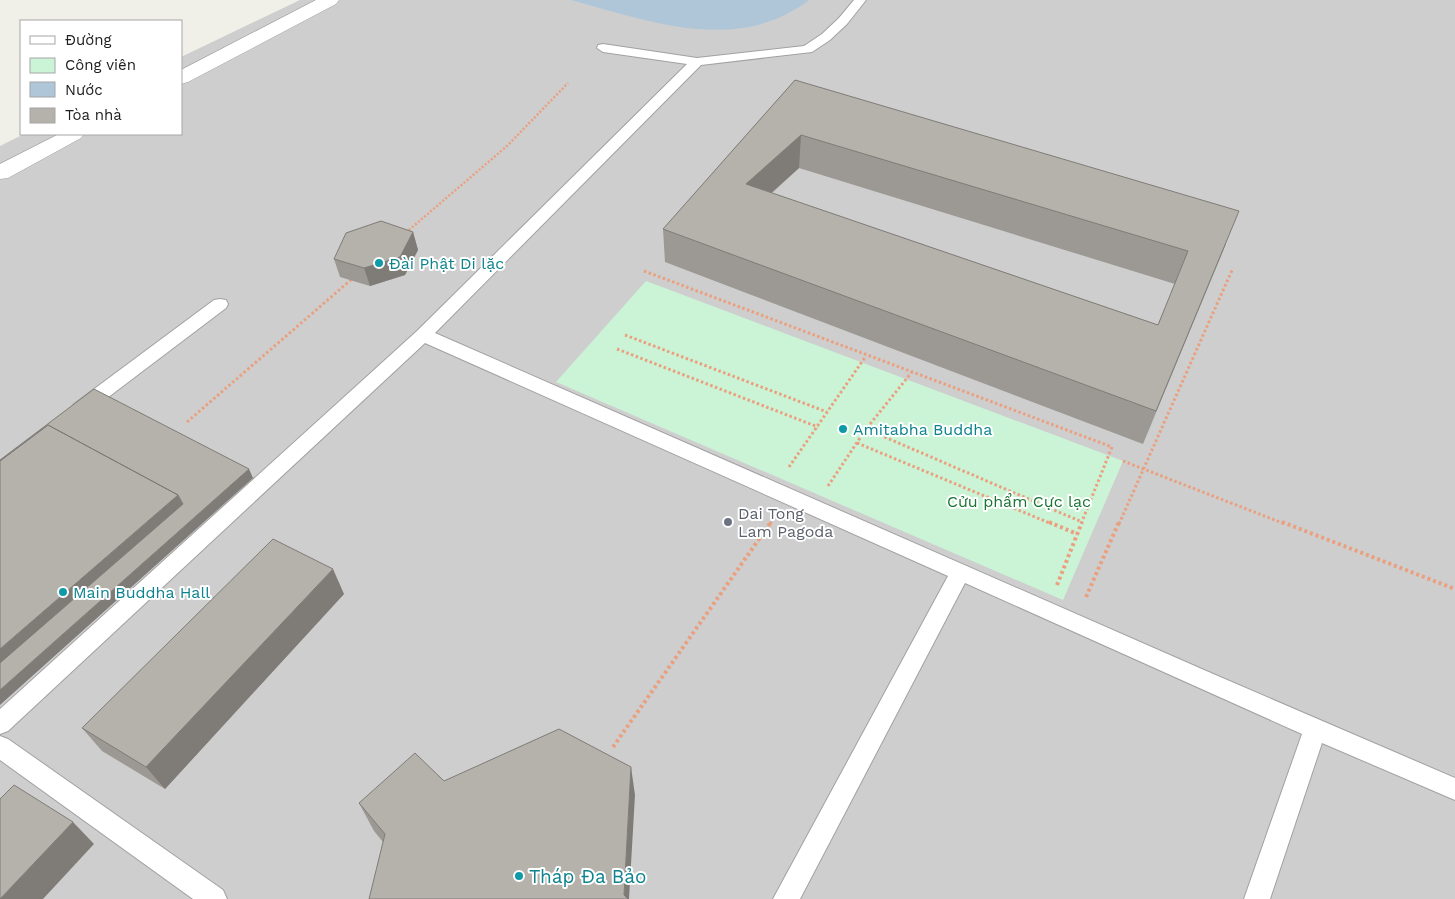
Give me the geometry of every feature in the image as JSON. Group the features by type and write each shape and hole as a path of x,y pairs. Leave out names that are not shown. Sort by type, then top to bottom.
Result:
{"street":[{"path":"182,77 330,0"},
{"path":"0,173 72,135"}],"lane":[{"path":"603,48 697,62 808,49 826,37 860,0"},
{"path":"0,724 423,335 697,62"},
{"path":"63,422 220,304"},
{"path":"423,335 790,495 1315,730 1455,789"},
{"path":"786,899 961,572"},
{"path":"1257,899 1315,730"},
{"path":"0,747 214,899"}],"path":[{"path":"406,233 507,146 568,83"},
{"path":"1074,622 1234,268"},
{"path":"644,271 1112,447 1056,588"},
{"path":"187,422 354,277"},
{"path":"625,336 828,412"},
{"path":"617,349 818,426"},
{"path":"789,468 866,356"},
{"path":"826,488 866,429 912,372"},
{"path":"866,429 1082,522"},
{"path":"857,443 1077,534"},
{"path":"1123,461 1455,589"},
{"path":"613,747 790,495"}],"shaded area":[{"name":"Dai Tong Lam Pagoda","path":"300,0 1455,0 1455,899 0,899 0,146 22,135 182,135 182,57"}],"green space":[{"name":"Cửu phẩm Cực lạc","path":"646,281 1123,461 1063,600 556,382"}],"water":[{"path":"571,0 809,0 781,17 752,26 723,30 662,24"}],"building":[{"path":"795,80 1239,211 1156,411 663,229","holes":["801,135 1188,251 1158,325 746,184"]},
{"path":"381,221 413,232 400,257 364,268 334,259 346,233"},
{"path":"94,389 249,469 0,690 0,663 183,504 178,495 48,425 0,461"},
{"path":"48,425 178,495 0,649 0,461"},
{"path":"273,539 333,569 146,767 82,728"},
{"path":"559,729 631,767 624,895 628,899 369,899 385,834 359,803 415,753 444,781"},
{"path":"14,785 73,822 0,899 0,799"}],"place":[{"name":"Đài Phật Di lặc","path":"379,263"},
{"name":"Amitabha Buddha","path":"843,429"},
{"name":"Dai Tong Lam Pagoda","path":"728,522"},
{"name":"Main Buddha Hall","path":"63,592"},
{"name":"Tháp Đa Bảo","path":"519,876"}]}
